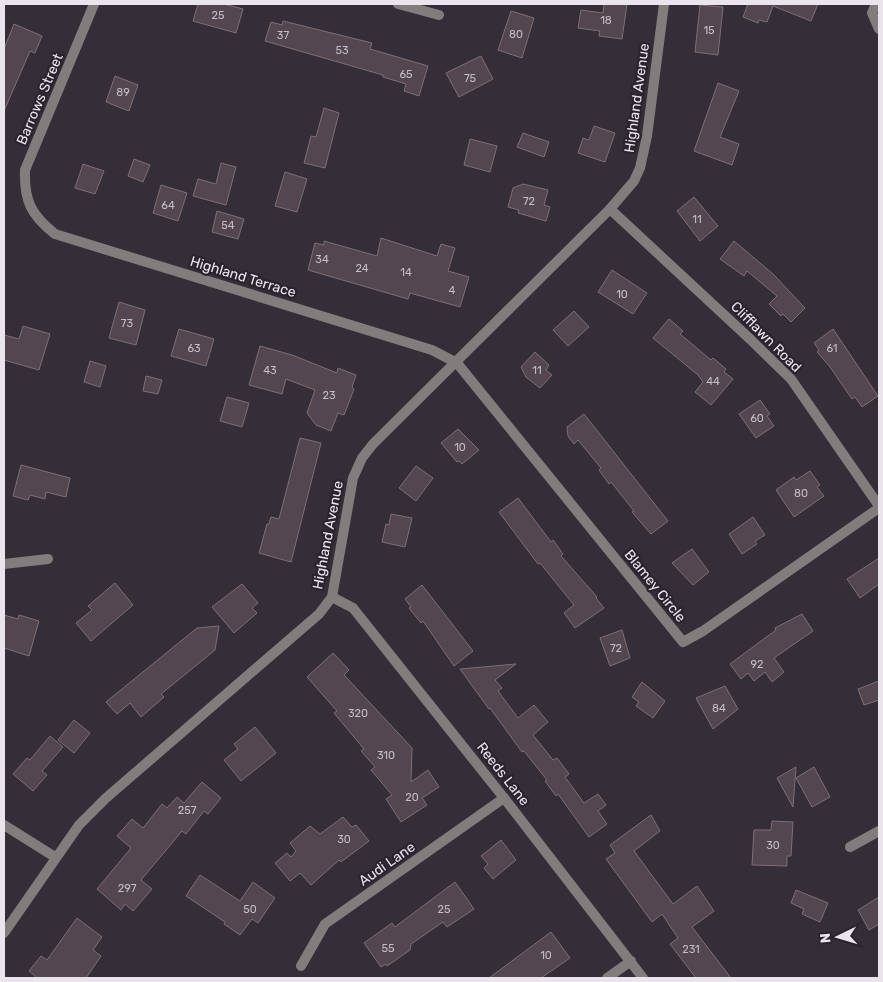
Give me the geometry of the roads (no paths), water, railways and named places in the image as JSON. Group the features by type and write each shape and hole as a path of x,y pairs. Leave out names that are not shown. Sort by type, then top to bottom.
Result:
{"street":[{"name":"Barrows Street","path":"30,206 25,188 25,170 94,4"},
{"path":"398,4 439,15"},
{"name":"Highland Avenue","path":"4,933 79,825 106,798 308,625 332,596 353,478 362,458 373,444 457,363 610,209 634,181 640,168 648,136 664,4"},
{"path":"876,4 872,13 879,29"},
{"name":"Highland Terrace","path":"30,206 40,222 55,234 432,350 457,363"},
{"name":"Clifflawn Road","path":"610,209 750,339 790,379 879,507"},
{"name":"Blamey Circle","path":"457,363 683,642 703,631 879,507"},
{"path":"4,564 48,559"},
{"name":"Reeds Lane","path":"332,596 353,608 504,798 643,978"},
{"name":"Audi Lane","path":"301,966 325,924 504,798"},
{"path":"4,826 55,857"},
{"path":"850,846 879,831"},
{"path":"607,978 631,961"}]}
